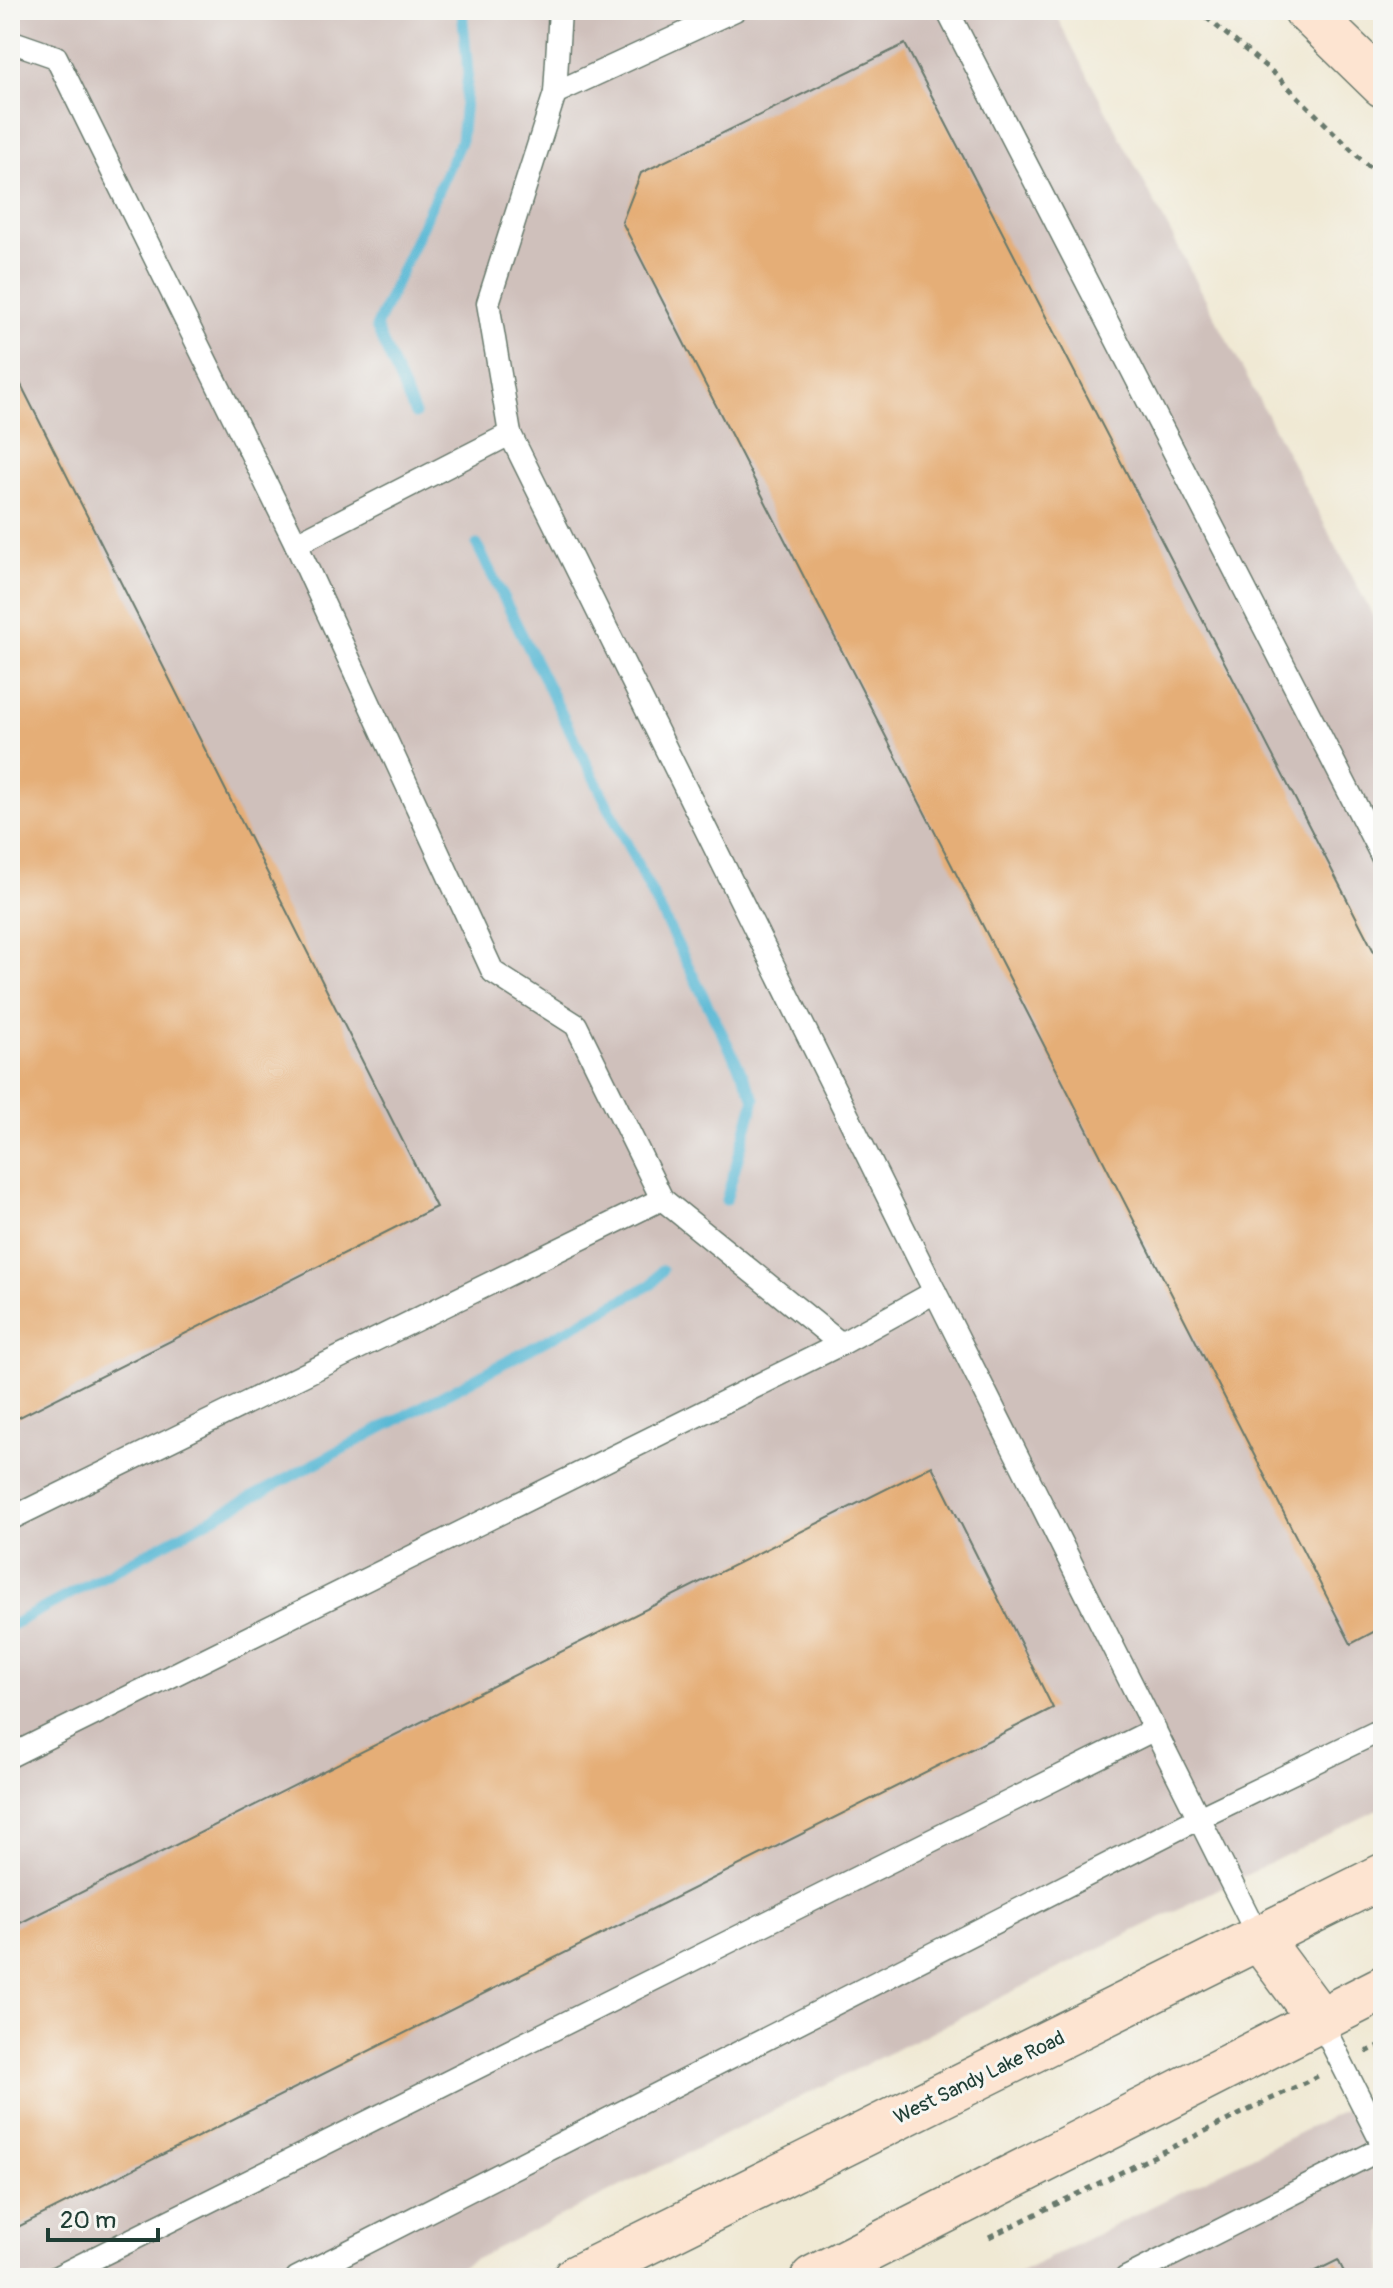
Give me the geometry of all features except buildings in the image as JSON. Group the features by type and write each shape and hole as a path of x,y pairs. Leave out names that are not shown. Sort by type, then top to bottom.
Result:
{"main road":[{"path":"1306,10 1383,85"},
{"name":"West Sandy Lake Road","path":"575,2278 1383,1876"},
{"path":"1259,1938 1320,2020"},
{"path":"813,2278 1383,1988"}],"lane":[{"path":"560,10 555,93 488,303 510,434 1259,1938"},
{"path":"555,93 735,10"},
{"path":"947,10 1383,858"},
{"path":"10,41 56,57 296,544 493,972 576,1025 662,1199 841,1344"},
{"path":"296,544 510,434"},
{"path":"10,1519 662,1199"},
{"path":"10,1756 841,1344 935,1292"},
{"path":"55,2278 1155,1729"},
{"path":"297,2278 1199,1818 1383,1729"},
{"path":"1126,2278 1383,2146 1320,2020"}],"path":[{"path":"1197,10 1276,75 1383,181"},
{"path":"978,2242 1383,2044"}],"shaded area":[{"path":"10,10 1053,10 1383,635 1383,1807 437,2278 10,2278"},
{"path":"1383,2091 1383,2278 1009,2278"}],"waterway":[{"path":"415,414 376,327 461,140 468,72 462,10"},
{"path":"477,545 755,1099 726,1200"},
{"path":"10,1626 652,1284 662,1270"}]}
